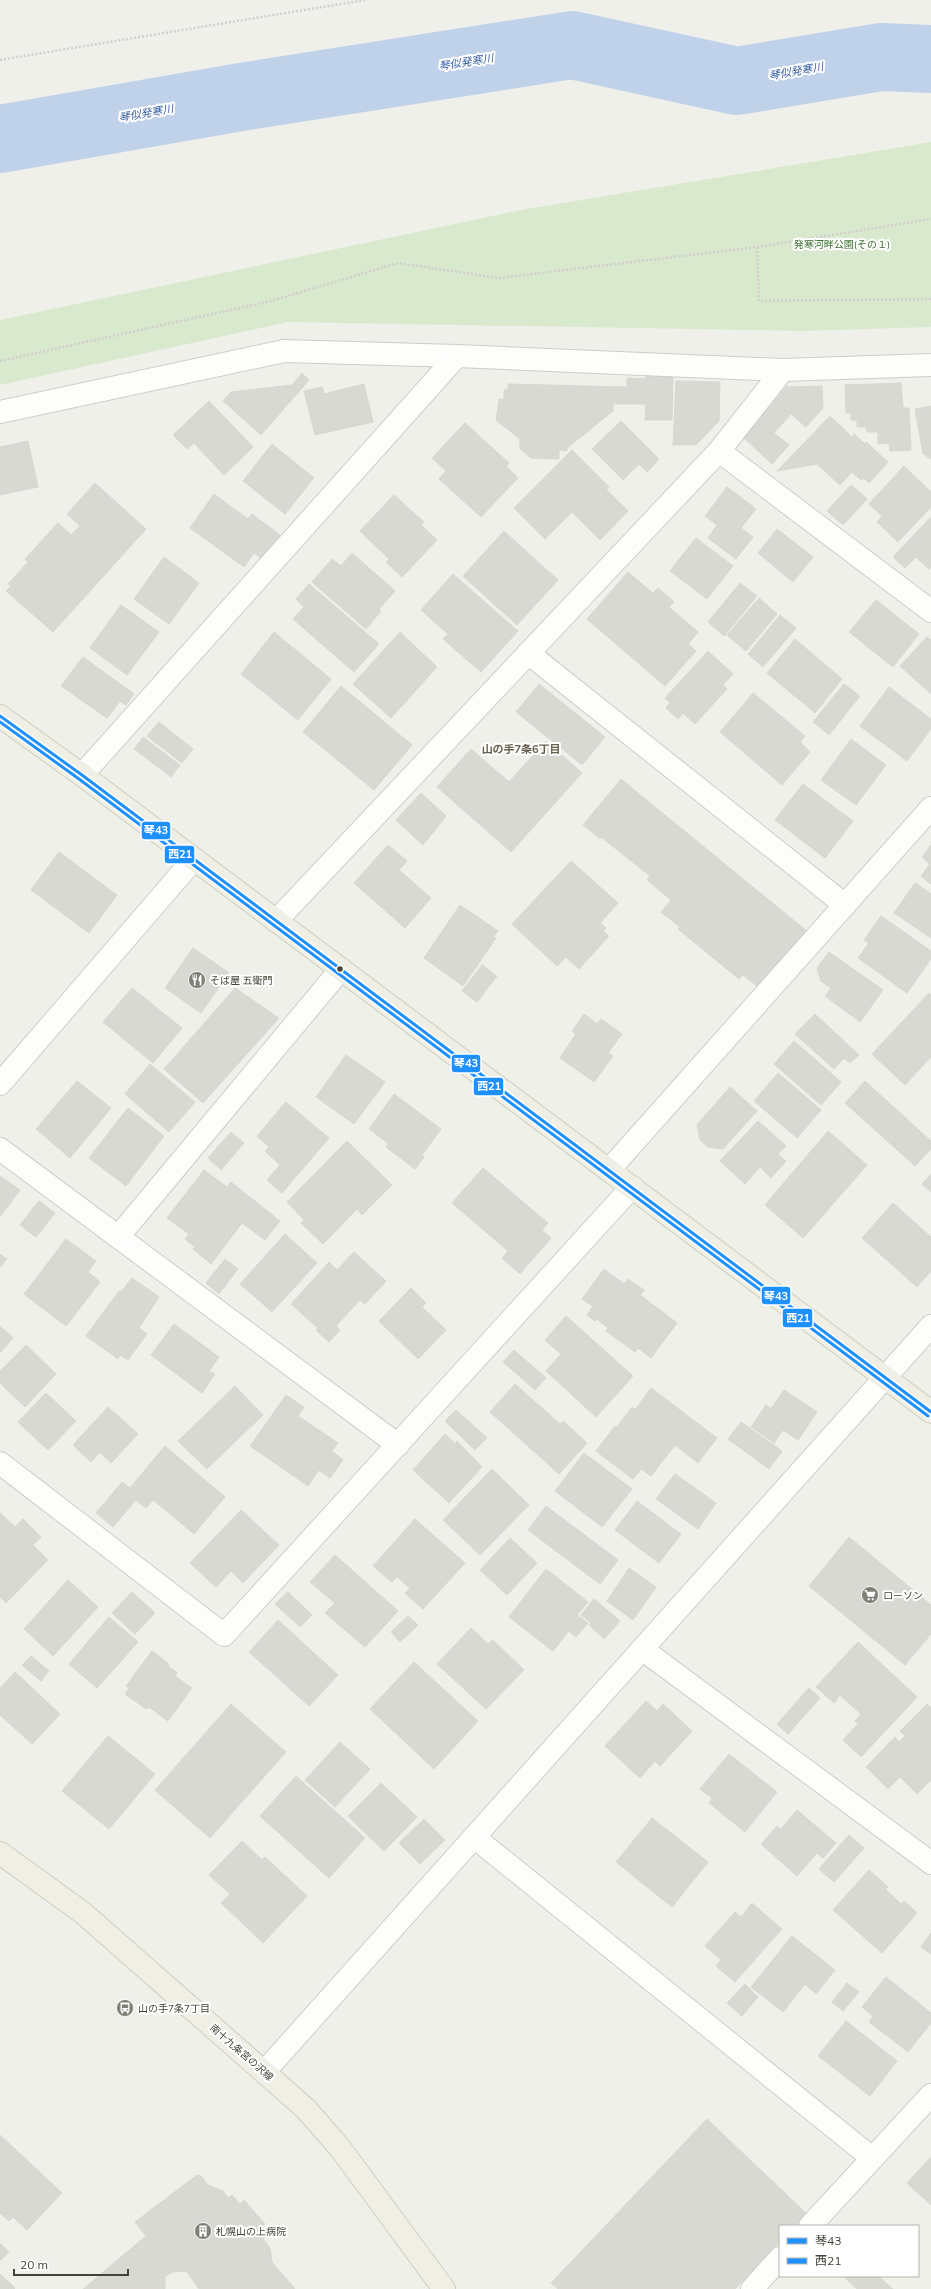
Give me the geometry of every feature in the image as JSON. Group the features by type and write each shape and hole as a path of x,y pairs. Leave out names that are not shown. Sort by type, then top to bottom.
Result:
{"main road":[{"path":"0,716 82,775 931,1412"},
{"name":"南十九条宮の沢線","path":"0,1853 82,1913 265,2071 306,2109 340,2148 444,2289"}],"street":[{"path":"0,412 284,351 457,356 783,370 931,365"},
{"path":"82,775 457,356"},
{"path":"276,921 719,451 783,370"},
{"path":"719,451 931,611"},
{"path":"528,653 845,905"},
{"path":"609,1170 931,808"},
{"path":"0,1084 194,859"},
{"path":"118,1237 341,969"},
{"path":"0,1149 398,1445"},
{"path":"0,1463 224,1635 632,1187"},
{"path":"265,2071 931,1326"},
{"path":"642,1649 931,1863"},
{"path":"474,1837 872,2158"},
{"path":"811,2225 931,2095"},
{"path":"752,2289 779,2259"}],"path":[{"path":"0,60 365,0"},
{"path":"0,361 271,301 398,263 499,278 757,247 931,219"},
{"path":"757,247 759,301 931,299"}],"green space":[{"name":"発寒河畔公園(その１)","path":"931,142 931,327 801,331 288,322 0,385 0,320 521,210"}],"building":[{"path":"302,373 309,380 261,435 223,401 231,392 292,385"},
{"path":"646,374 673,375 672,420 645,420 646,404 613,404 613,411 567,448 567,451 559,450 559,459 531,458 520,449 520,439 496,420 499,399 504,399 504,390 508,390 508,384 627,387 627,378 646,379"},
{"path":"676,381 720,382 719,421 696,445 673,445"},
{"path":"901,383 903,408 909,408 911,450 890,451 889,443 878,444 878,432 867,432 866,427 857,427 857,420 851,420 851,413 846,413 845,385"},
{"path":"364,384 373,422 315,435 304,391 322,387 324,394"},
{"path":"822,386 823,408 806,427 791,414 774,433 789,445 772,464 744,438 786,387"},
{"path":"209,401 253,447 224,475 194,443 187,449 173,435"},
{"path":"931,406 931,459 923,454 915,409"},
{"path":"830,416 852,437 854,434 865,444 866,442 888,462 869,483 864,478 861,480 852,472 840,485 817,464 777,471"},
{"path":"621,421 659,459 647,472 639,464 623,480 592,449"},
{"path":"465,423 509,463 506,466 518,478 481,517 439,479 446,471 432,458"},
{"path":"28,441 38,487 0,495 0,447"},
{"path":"272,444 314,478 285,514 243,481"},
{"path":"572,450 609,487 606,489 628,511 600,540 572,512 545,539 514,508"},
{"path":"904,466 931,492 931,507 898,542 877,522 882,516 869,504"},
{"path":"95,483 146,529 53,632 6,591 11,586 8,584 28,562 25,559 58,523 71,535 80,526 67,514"},
{"path":"851,485 867,499 843,525 827,511"},
{"path":"727,487 756,509 741,528 753,537 736,559 708,538 717,525 705,516"},
{"path":"214,494 248,519 252,514 280,535 262,559 254,553 244,567 190,528"},
{"path":"394,495 424,522 421,525 437,540 402,577 386,562 389,559 360,531"},
{"path":"931,517 931,567 929,569 916,557 905,568 893,557"},
{"path":"777,529 813,557 793,582 758,553"},
{"path":"504,531 558,580 517,625 463,576"},
{"path":"696,538 733,566 707,599 670,571"},
{"path":"352,553 395,591 379,609 381,611 366,629 312,582 332,559 341,566"},
{"path":"164,557 199,583 169,624 134,599"},
{"path":"628,572 653,593 658,588 674,602 669,607 698,632 688,644 696,651 665,686 587,619"},
{"path":"453,574 518,631 481,672 443,639 448,634 421,610"},
{"path":"740,583 757,596 724,636 708,622"},
{"path":"309,584 379,644 354,672 293,619 304,607 296,599"},
{"path":"759,598 777,614 746,651 727,635"},
{"path":"876,600 919,634 893,667 849,632"},
{"path":"121,605 159,632 127,675 90,648"},
{"path":"780,615 796,628 763,667 748,654"},
{"path":"274,632 331,679 298,720 241,674"},
{"path":"400,632 437,667 391,718 353,684"},
{"path":"927,637 931,640 931,694 900,666"},
{"path":"795,639 842,679 815,713 767,673"},
{"path":"708,651 733,674 723,685 727,689 695,724 683,713 678,719 666,708 670,703 665,698"},
{"path":"83,657 134,694 126,705 120,701 107,718 61,686"},
{"path":"539,684 605,737 582,765 516,712"},
{"path":"844,684 860,696 829,735 813,722"},
{"path":"341,686 412,745 374,790 303,732"},
{"path":"889,687 931,719 931,729 907,761 860,726"},
{"path":"753,693 805,736 800,742 810,752 782,785 720,732"},
{"path":"159,722 193,749 182,763 147,736"},
{"path":"143,737 180,765 171,777 134,749"},
{"path":"851,739 886,765 856,805 821,780"},
{"path":"546,741 582,773 511,852 437,787 471,749 509,782"},
{"path":"621,779 808,932 791,953 788,950 758,987 743,975 739,979 678,929 680,927 661,912 671,900 647,880 650,876 601,837 600,839 583,825"},
{"path":"803,784 853,821 825,858 775,820"},
{"path":"421,793 446,816 423,845 396,820"},
{"path":"388,845 407,861 399,870 431,898 405,928 354,883"},
{"path":"931,845 931,884 921,876 930,864 922,857"},
{"path":"59,852 117,895 89,933 31,890"},
{"path":"571,861 618,903 600,923 606,928 603,931 609,936 579,969 566,957 557,966 512,924"},
{"path":"915,883 931,894 931,938 894,913"},
{"path":"460,905 498,931 493,937 496,938 463,986 424,958"},
{"path":"881,916 931,951 931,959 907,993 858,958 869,943 864,940"},
{"name":"そば屋 五衛門","path":"193,948 229,973 201,1013 165,988"},
{"path":"829,952 883,990 860,1022 825,996 831,988 821,981 817,968"},
{"path":"482,965 497,976 477,1002 462,991"},
{"path":"132,988 182,1028 153,1063 103,1022"},
{"path":"235,988 279,1018 203,1103 164,1069"},
{"path":"929,993 931,995 931,1057 905,1085 872,1054"},
{"path":"584,1014 597,1024 601,1019 622,1034 608,1053 613,1056 594,1082 560,1058 576,1034 572,1031"},
{"path":"815,1014 859,1055 850,1063 844,1058 834,1069 795,1034"},
{"path":"794,1041 841,1082 821,1105 774,1064"},
{"path":"346,1055 385,1082 354,1124 316,1097"},
{"path":"150,1064 195,1102 169,1132 125,1094"},
{"path":"778,1073 821,1110 797,1138 754,1101"},
{"path":"77,1081 111,1108 70,1158 36,1129"},
{"path":"865,1081 931,1141 931,1149 915,1166 845,1103"},
{"path":"730,1087 757,1111 723,1149 708,1147 700,1140 697,1125"},
{"path":"394,1094 441,1129 422,1155 424,1157 415,1169 386,1147 388,1143 369,1129"},
{"path":"286,1102 329,1138 282,1193 267,1180 280,1165 265,1151 269,1147 257,1136"},
{"path":"128,1108 164,1136 126,1186 89,1158"},
{"path":"758,1121 786,1146 778,1154 786,1161 771,1178 760,1167 745,1184 720,1161"},
{"path":"828,1131 867,1165 803,1238 765,1205"},
{"path":"231,1132 244,1143 221,1170 208,1158"},
{"path":"347,1141 392,1185 362,1215 357,1209 323,1244 301,1223 304,1220 287,1202"},
{"path":"483,1168 548,1223 542,1230 551,1238 520,1274 502,1258 508,1251 452,1203"},
{"path":"204,1170 227,1187 231,1182 280,1221 265,1240 242,1223 211,1264 193,1249 195,1247 185,1239 189,1234 167,1218"},
{"path":"931,1174 931,1192 922,1184"},
{"path":"0,1176 20,1190 0,1217"},
{"path":"39,1201 55,1213 36,1237 20,1225"},
{"path":"893,1203 931,1237 931,1271 917,1287 862,1238"},
{"path":"285,1234 317,1263 272,1312 240,1284"},
{"path":"66,1239 96,1261 88,1272 100,1282 66,1326 24,1294"},
{"path":"354,1252 386,1281 365,1304 360,1300 336,1326 340,1330 329,1342 316,1330 318,1328 291,1304 329,1262 337,1270"},
{"path":"0,1254 7,1259 0,1267"},
{"path":"225,1259 238,1269 219,1294 206,1283"},
{"path":"604,1269 624,1284 628,1279 644,1290 640,1295 677,1323 651,1358 638,1348 635,1352 606,1331 608,1328 597,1319 595,1321 587,1315 593,1306 582,1299"},
{"path":"132,1278 159,1297 139,1328 147,1334 128,1360 120,1355 118,1359 86,1336 119,1291 121,1292"},
{"path":"411,1288 426,1303 422,1307 446,1330 418,1359 379,1321"},
{"path":"566,1316 633,1376 596,1417 546,1371 561,1354 545,1340"},
{"path":"174,1324 219,1357 209,1371 215,1374 202,1393 151,1355"},
{"path":"0,1326 13,1338 0,1353"},
{"path":"26,1345 56,1374 25,1407 0,1383 0,1371"},
{"path":"514,1350 546,1378 535,1390 503,1362"},
{"path":"515,1384 560,1424 563,1421 587,1443 559,1474 490,1412"},
{"path":"235,1386 263,1415 207,1469 178,1441"},
{"path":"651,1388 717,1438 698,1463 675,1445 651,1476 641,1469 633,1479 596,1451 632,1407 635,1410"},
{"path":"784,1390 817,1412 798,1440 783,1430 774,1443 751,1427 766,1405 771,1409"},
{"path":"46,1393 76,1421 48,1450 18,1422"},
{"path":"286,1395 304,1407 298,1416 338,1443 332,1451 343,1460 330,1478 319,1470 308,1486 250,1446"},
{"path":"108,1407 138,1434 111,1463 100,1452 91,1462 73,1445"},
{"path":"456,1410 487,1438 475,1450 445,1421"},
{"path":"741,1422 782,1451 769,1469 728,1439"},
{"path":"445,1434 455,1444 457,1441 482,1467 449,1503 413,1470"},
{"path":"165,1446 225,1497 194,1534 153,1500 146,1508 136,1500 113,1527 96,1513 122,1482 130,1488"},
{"path":"584,1453 632,1489 602,1527 555,1491"},
{"path":"492,1469 529,1505 480,1555 443,1520"},
{"path":"675,1474 716,1503 698,1529 656,1499"},
{"path":"637,1501 681,1534 659,1563 615,1530"},
{"path":"546,1506 618,1560 600,1584 528,1530"},
{"path":"241,1510 279,1545 243,1583 231,1571 216,1587 190,1563"},
{"path":"0,1513 15,1527 23,1519 41,1537 33,1545 48,1560 6,1603 0,1597"},
{"path":"415,1519 465,1563 423,1609 405,1593 410,1588 397,1577 392,1582 373,1566"},
{"name":"ローソン","path":"849,1537 931,1605 931,1634 905,1665 809,1586"},
{"path":"510,1538 537,1563 507,1595 480,1570"},
{"path":"335,1555 398,1611 365,1647 325,1613 335,1603 310,1582"},
{"path":"629,1568 656,1587 633,1620 607,1601"},
{"path":"546,1569 588,1602 577,1615 588,1623 576,1637 569,1631 553,1651 509,1617"},
{"path":"68,1580 98,1607 53,1656 24,1629"},
{"path":"132,1592 155,1613 135,1634 112,1613"},
{"path":"288,1592 312,1615 300,1627 275,1604"},
{"path":"594,1599 620,1621 604,1639 589,1625 591,1623 581,1615"},
{"path":"408,1616 418,1625 400,1642 391,1632"},
{"path":"109,1617 138,1642 97,1688 69,1664"},
{"path":"278,1620 338,1675 309,1706 249,1652"},
{"path":"471,1628 488,1644 493,1640 524,1670 486,1709 437,1664"},
{"path":"858,1642 917,1697 861,1757 843,1740 858,1724 855,1721 861,1714 840,1695 834,1703 816,1687"},
{"path":"152,1651 169,1664 168,1666 177,1673 175,1676 192,1688 168,1721 149,1707 146,1709 125,1694 129,1688 126,1686"},
{"path":"31,1656 49,1671 41,1681 22,1665"},
{"path":"414,1662 478,1721 434,1769 370,1709"},
{"path":"15,1672 60,1714 32,1744 0,1715 0,1688"},
{"path":"809,1688 820,1698 788,1734 777,1724"},
{"path":"646,1701 657,1711 663,1704 692,1731 660,1766 655,1761 640,1778 605,1746"},
{"path":"231,1704 286,1752 210,1838 155,1790"},
{"path":"927,1704 931,1708 931,1780 917,1794 900,1777 888,1789 866,1767 895,1737 899,1742 905,1736 900,1731"},
{"path":"108,1736 155,1774 109,1829 62,1791"},
{"path":"340,1742 370,1769 335,1807 305,1780"},
{"path":"729,1754 777,1792 745,1832 709,1803 712,1798 700,1789"},
{"path":"296,1776 365,1838 329,1878 260,1816"},
{"path":"381,1783 417,1817 384,1851 348,1816"},
{"path":"797,1810 836,1843 823,1858 817,1853 797,1876 761,1844 777,1826 781,1829"},
{"path":"652,1818 708,1862 672,1907 616,1862"},
{"path":"424,1819 445,1840 420,1864 399,1843"},
{"path":"849,1835 864,1848 834,1882 819,1869"},
{"path":"242,1841 262,1860 265,1857 307,1896 263,1943 221,1903 230,1894 209,1875"},
{"path":"869,1870 888,1887 885,1889 901,1904 904,1901 917,1913 882,1953 833,1910"},
{"path":"752,1903 782,1929 735,1982 716,1966 721,1960 705,1946 735,1912 741,1917"},
{"path":"931,1933 931,1954 921,1947"},
{"path":"792,1936 835,1970 816,1994 805,1984 783,2012 751,1987"},
{"path":"886,1977 931,2013 931,2023 908,2052 869,2022 873,2016 862,2007"},
{"path":"847,1983 859,1992 843,2011 832,2002"},
{"path":"745,1984 758,1997 742,2016 727,2003"},
{"path":"846,2021 897,2061 870,2096 818,2056"},
{"path":"707,2119 807,2214 796,2225 779,2225 779,2243 735,2289 558,2289 551,2283"},
{"path":"0,2135 62,2193 27,2230 13,2217 9,2221 0,2213"},
{"path":"931,2157 931,2205 907,2183"},
{"name":"札幌山の上病院","path":"197,2175 201,2176 208,2185 223,2191 228,2198 232,2195 240,2204 244,2200 265,2224 260,2228 267,2235 263,2239 270,2248 272,2262 295,2289 199,2289 187,2272 179,2271 172,2272 165,2277 165,2289 83,2289 146,2236 135,2222"},
{"path":"0,2243 9,2252 0,2261"},
{"path":"0,2274 15,2288 14,2289 0,2289"},
{"path":"844,2277 879,2277 893,2289 857,2289"}],"waterway":[{"name":"琴似発寒川","path":"0,139 241,97 572,45 737,81 881,57 931,59"}],"transit line":[{"name":"琴43","path":"0,716 82,775 931,1412"},
{"name":"西21","path":"0,722 79,779 928,1416"}],"place":[{"name":"そば屋 五衛門","path":"197,980"},
{"name":"ローソン","path":"870,1595"},
{"name":"山の手7条7丁目","path":"125,2008"},
{"name":"札幌山の上病院","path":"203,2231"}],"district":[{"name":"山の手7条6丁目","path":"521,749"}]}
